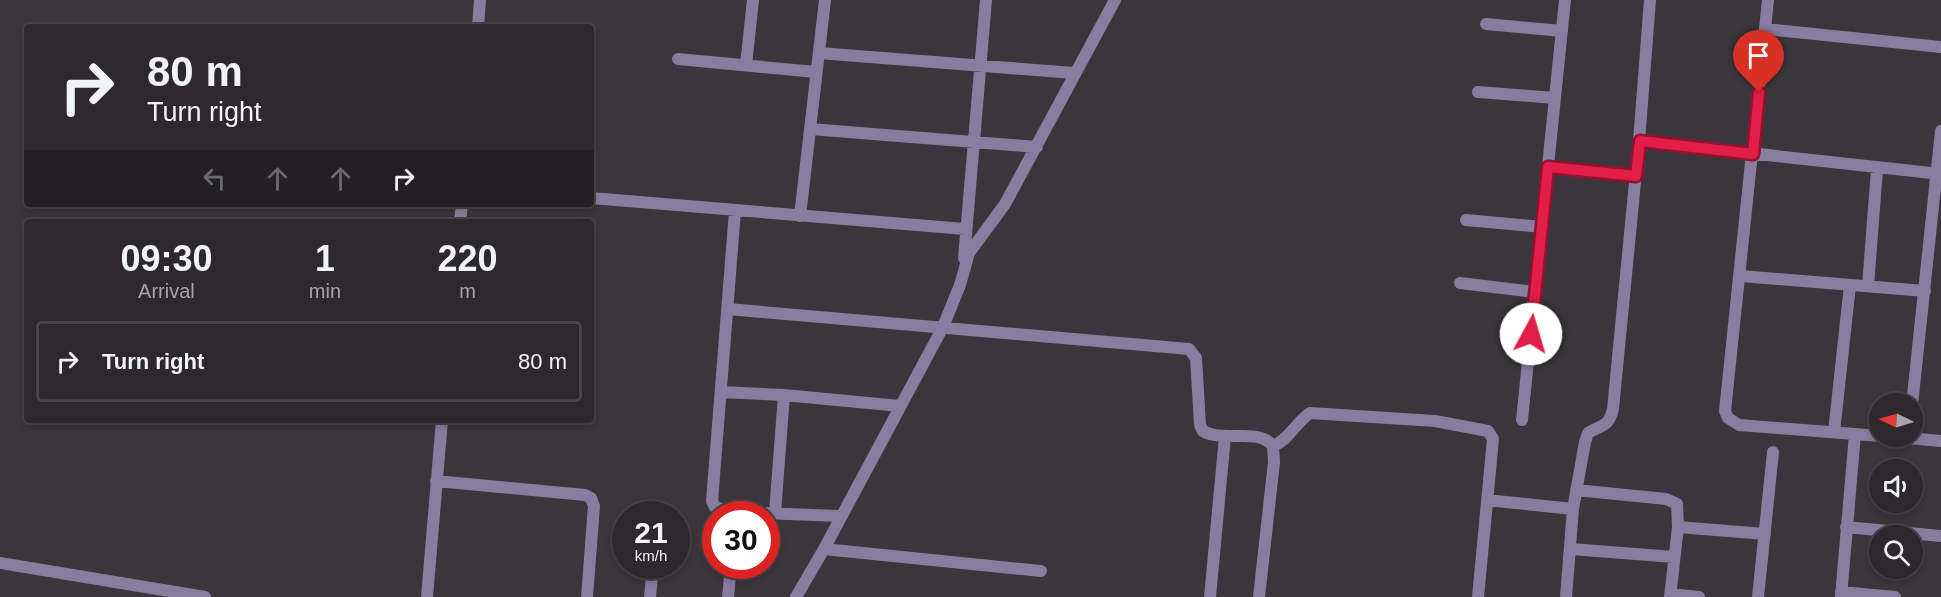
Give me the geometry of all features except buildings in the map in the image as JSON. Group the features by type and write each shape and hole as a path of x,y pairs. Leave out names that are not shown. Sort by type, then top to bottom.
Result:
{"street":[{"path":"478,24 480,0"},
{"path":"746,65 753,0"},
{"path":"800,216 825,0"},
{"path":"796,597 943,327 960,285 964,265 972,144 986,0"},
{"path":"964,265 974,245 996,219 1115,0"},
{"path":"1522,420 1565,0"},
{"path":"1566,597 1573,509 1585,442 1588,433 1605,426 1610,420 1612,409 1640,141 1650,0"},
{"path":"1768,0 1741,276 1725,393 1725,411 1728,418 1738,425 1869,435"},
{"path":"1486,24 1562,31"},
{"path":"1766,29 1941,47"},
{"path":"819,53 1074,73"},
{"path":"678,59 816,72"},
{"path":"1478,92 1555,98"},
{"path":"810,129 972,144 1037,147"},
{"path":"1913,393 1939,174 1941,130"},
{"path":"1640,141 1877,169 1939,174"},
{"path":"1548,167 1636,176"},
{"path":"1868,286 1877,169"},
{"path":"594,198 965,229"},
{"path":"712,501 735,211"},
{"path":"1466,220 1542,227"},
{"path":"1741,276 1925,291"},
{"path":"1460,283 1535,292"},
{"path":"1834,432 1850,285"},
{"path":"728,309 1189,349 1196,358 1200,424 1208,434 1261,438 1273,446"},
{"path":"721,392 784,395 900,406"},
{"path":"776,501 784,395"},
{"path":"1273,446 1288,438 1296,426 1310,413 1435,421 1483,429 1491,433 1493,439 1478,597"},
{"path":"427,597 442,423"},
{"path":"1855,434 1841,594 1895,597"},
{"path":"1210,597 1225,436"},
{"path":"1923,439 1941,441"},
{"path":"1259,597 1274,462 1273,446"},
{"path":"1758,597 1773,452"},
{"path":"436,481 585,495 591,498 594,506 587,597"},
{"path":"1576,490 1673,500 1677,504 1678,527 1670,595 1699,597"},
{"path":"1487,500 1573,509"},
{"path":"780,513 840,516"},
{"path":"1678,527 1765,534"},
{"path":"1846,527 1941,536"},
{"path":"824,549 1041,571"},
{"path":"1571,549 1674,557"},
{"path":"0,563 139,592 205,597"},
{"path":"650,597 652,579"},
{"path":"728,597 730,579"}],"route":[{"path":"1531,334 1548,167 1636,176 1640,141 1753,154 1759,92"}]}
